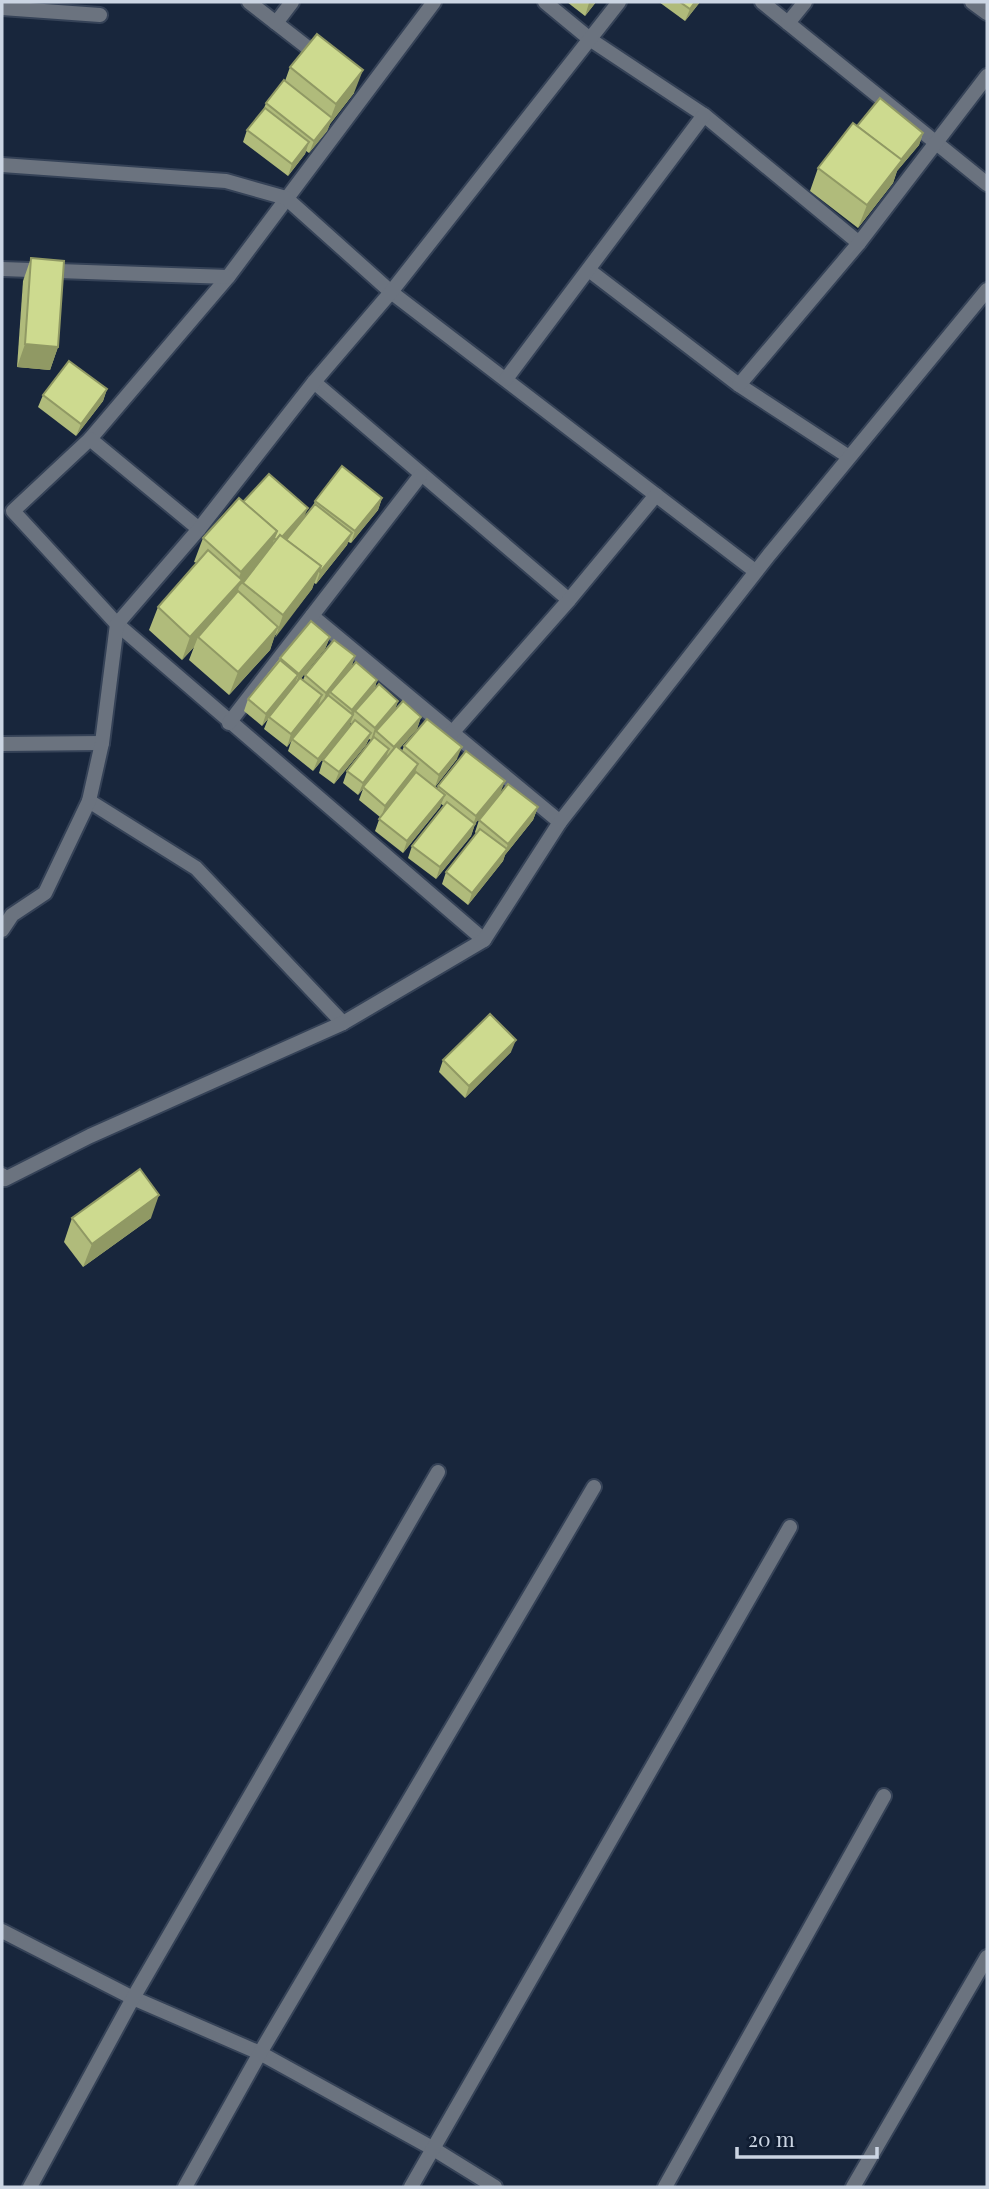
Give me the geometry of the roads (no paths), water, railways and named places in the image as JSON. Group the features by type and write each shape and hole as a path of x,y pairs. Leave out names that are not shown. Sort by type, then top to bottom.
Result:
{"street":[{"path":"249,2 336,70"},
{"path":"276,23 292,2"},
{"path":"434,2 361,90 228,277 90,439 13,510 117,624 484,940"},
{"path":"545,2 591,40 704,115 859,243"},
{"path":"2,930 7,915 45,894 89,801 102,743 117,624 199,529 314,382 391,292 619,2"},
{"path":"762,2 987,184"},
{"path":"789,23 805,2"},
{"path":"972,2 987,13"},
{"path":"2,8 100,15"},
{"path":"739,385 859,243 987,76"},
{"path":"506,379 590,271 704,115"},
{"path":"2,165 226,181 286,198 391,292 755,571"},
{"path":"2,268 228,277"},
{"path":"590,271 739,385 849,457"},
{"path":"2,1175 5,1179 90,1136 343,1023 484,940 560,821 755,571 987,290"},
{"path":"314,382 420,476 569,600"},
{"path":"90,439 199,529"},
{"path":"229,723 420,476"},
{"path":"451,734 569,600 656,495"},
{"path":"312,616 451,734 560,821"},
{"path":"2,744 102,743"},
{"path":"89,801 196,868 343,1023"},
{"path":"30,2187 133,1998 438,1472"},
{"path":"185,2187 260,2053 594,1488"},
{"path":"411,2187 790,1527"},
{"path":"665,2187 884,1796"},
{"path":"2,1931 133,1998 260,2053 432,2148 495,2187"},
{"path":"853,2187 987,1957"}]}
